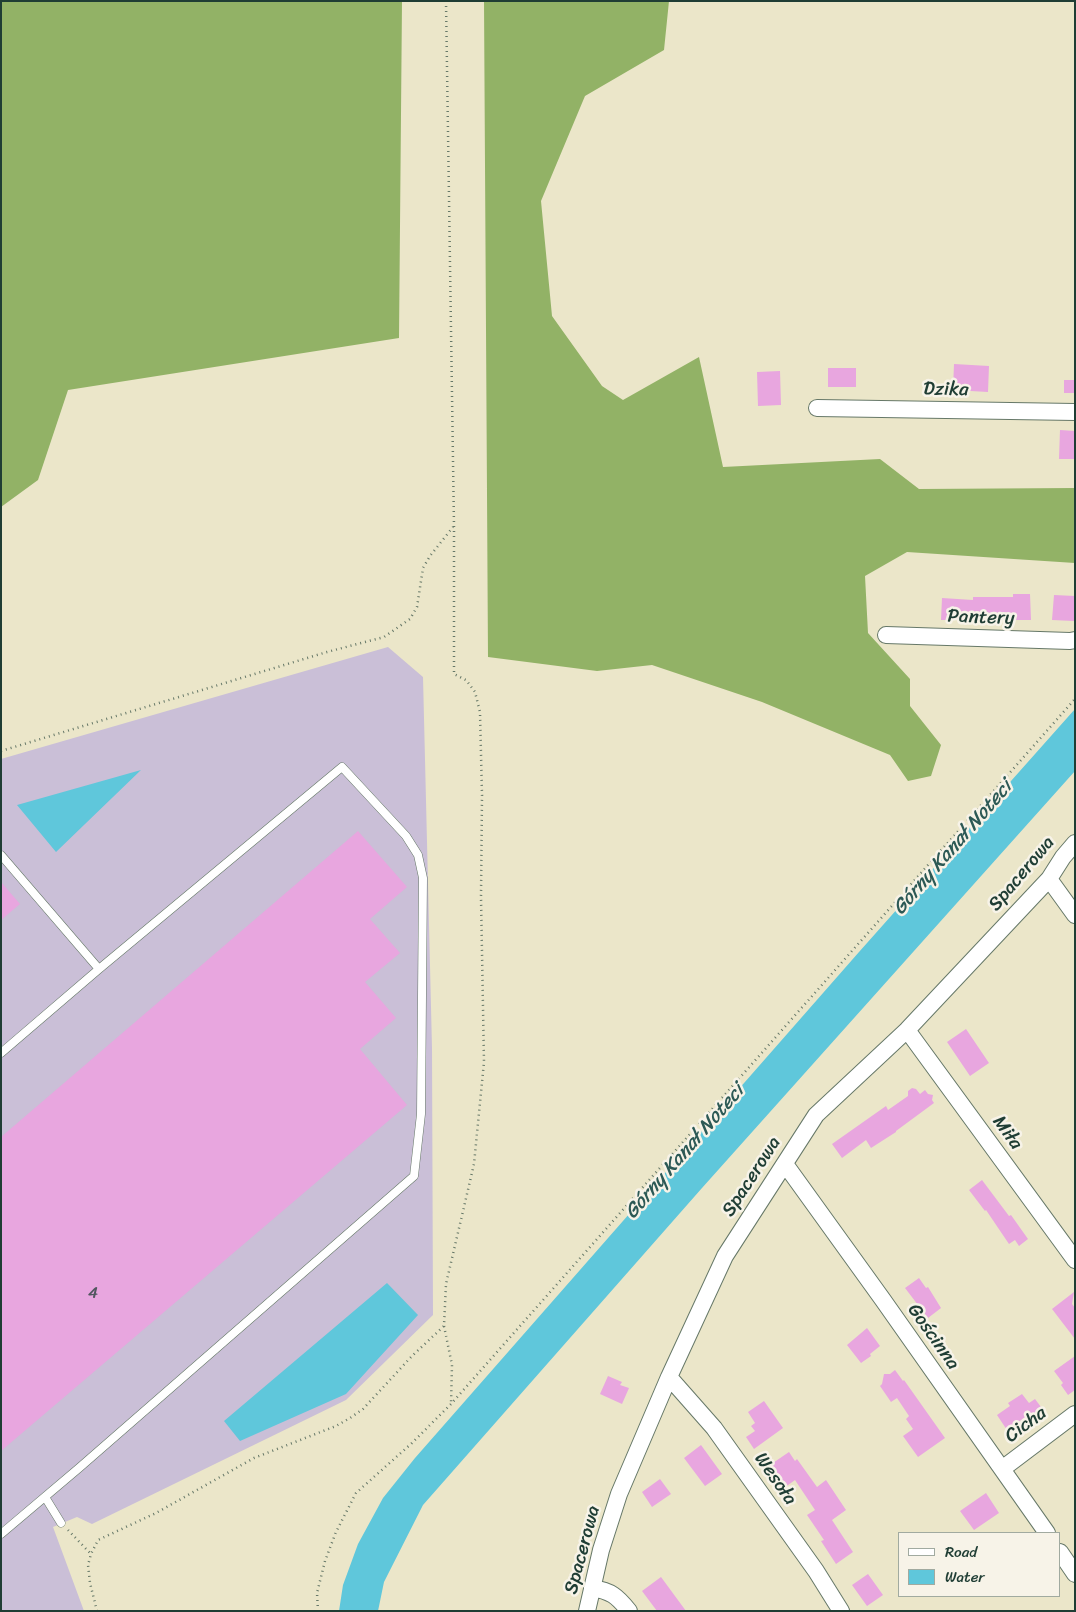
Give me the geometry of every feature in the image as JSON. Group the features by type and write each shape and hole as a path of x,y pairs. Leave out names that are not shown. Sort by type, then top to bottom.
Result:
{"street":[{"name":"Dzika","path":"817,408 1075,412"},
{"name":"Pantery","path":"886,634 1075,640"},
{"name":"Spacerowa","path":"587,1611 601,1550 619,1494 669,1377 725,1256 816,1115 907,1030 1050,879 1063,857 1075,843"},
{"path":"1050,879 1075,915"},
{"name":"Miła","path":"907,1030 1075,1260"},
{"name":"Gościnna","path":"785,1164 1045,1532"},
{"name":"Wesoła","path":"669,1377 714,1428 816,1571 841,1611"},
{"name":"Cicha","path":"1002,1469 1075,1414"},
{"path":"1061,1553 1075,1574"},
{"path":"592,1588 606,1590 620,1599 629,1611"}],"lane":[{"path":"1,1053 342,767 406,836 418,855 423,878 422,1114 414,1176 1,1534"},
{"path":"1,855 99,969"},
{"path":"45,1497 61,1523"}],"path":[{"path":"446,1 454,526 454,674 466,680 475,692 480,712 484,1062 474,1164 446,1284 444,1326 452,1366 451,1404"},
{"path":"1,750 317,655 384,637 410,619 418,607 422,568 454,526"},
{"path":"318,1611 317,1593 325,1561 336,1532 356,1493 412,1443 451,1404 1075,699"},
{"path":"97,1611 88,1565 98,1540 156,1513 254,1458 336,1426 350,1418 362,1409 412,1356 444,1326"},
{"path":"61,1523 91,1554"}],"shaded area":[{"path":"388,647 423,677 432,1048 433,1315 346,1400 92,1524 77,1517 53,1527 84,1611 1,1611 1,759"}],"green space":[{"path":"1,1 402,1 399,338 68,390 38,480 1,507"},
{"path":"484,1 669,1 664,50 585,96 541,201 552,316 602,386 623,400 699,357 723,467 880,459 919,489 1075,488 1075,563 907,552 865,576 868,633 910,679 910,706 941,745 931,776 908,781 890,755 762,702 652,665 597,671 488,657"}],"water":[{"name":"Górny Kanał Noteci","path":"1075,709 1075,771 702,1188 423,1505 384,1582 378,1611 339,1611 343,1585 358,1544 383,1498 415,1458"},
{"path":"141,770 56,852 17,805"},
{"path":"387,1283 418,1315 346,1394 240,1441 224,1421"}],"building":[{"path":"954,364 989,366 988,392 953,390"},
{"path":"828,368 856,368 856,387 828,387"},
{"path":"780,371 781,405 758,406 757,372"},
{"path":"1064,380 1075,380 1075,393 1064,393"},
{"path":"1060,430 1075,431 1075,459 1059,459"},
{"path":"1013,594 1030,594 1031,620 941,620 942,598 973,600 973,597 1013,597"},
{"path":"1054,595 1075,596 1074,621 1052,620"},
{"path":"358,831 407,887 370,919 400,953 365,982 396,1018 360,1049 407,1105 1,1451 1,1137"},
{"path":"1,882 20,904 1,920"},
{"path":"966,1029 989,1063 970,1076 947,1042"},
{"path":"912,1088 916,1089 920,1094 925,1090 928,1094 933,1095 932,1100 934,1103 896,1132 871,1148 866,1140 842,1158 832,1144 886,1106 888,1110 908,1096 908,1091"},
{"path":"982,1180 1028,1239 1019,1246 1015,1240 1009,1244 986,1210 969,1190"},
{"path":"919,1278 926,1288 928,1287 941,1308 928,1318 905,1288"},
{"path":"1074,1292 1072,1304 1075,1308 1075,1339 1052,1309"},
{"path":"867,1328 880,1346 861,1363 847,1345"},
{"path":"1075,1356 1075,1390 1068,1395 1061,1385 1063,1383 1054,1371"},
{"path":"895,1370 945,1438 918,1457 903,1436 913,1429 906,1419 909,1416 897,1398 891,1402 880,1386 884,1374 890,1374"},
{"path":"608,1376 622,1382 620,1385 629,1388 622,1404 600,1394"},
{"path":"1022,1394 1029,1403 1035,1399 1047,1415 1037,1421 1031,1413 1007,1430 997,1415 1010,1406 1008,1403"},
{"path":"764,1401 783,1428 754,1449 746,1437 755,1431 751,1426 755,1423 748,1412"},
{"path":"701,1445 722,1474 705,1486 684,1458"},
{"path":"789,1452 795,1461 797,1459 817,1487 826,1480 846,1510 832,1520 853,1552 836,1564 821,1541 824,1540 807,1515 815,1510 795,1480 784,1488 767,1467"},
{"path":"660,1479 671,1494 652,1507 642,1492"},
{"path":"986,1493 999,1513 974,1530 960,1511"},
{"path":"868,1574 883,1595 867,1606 852,1585"},
{"path":"661,1577 686,1611 657,1611 642,1591"}]}
